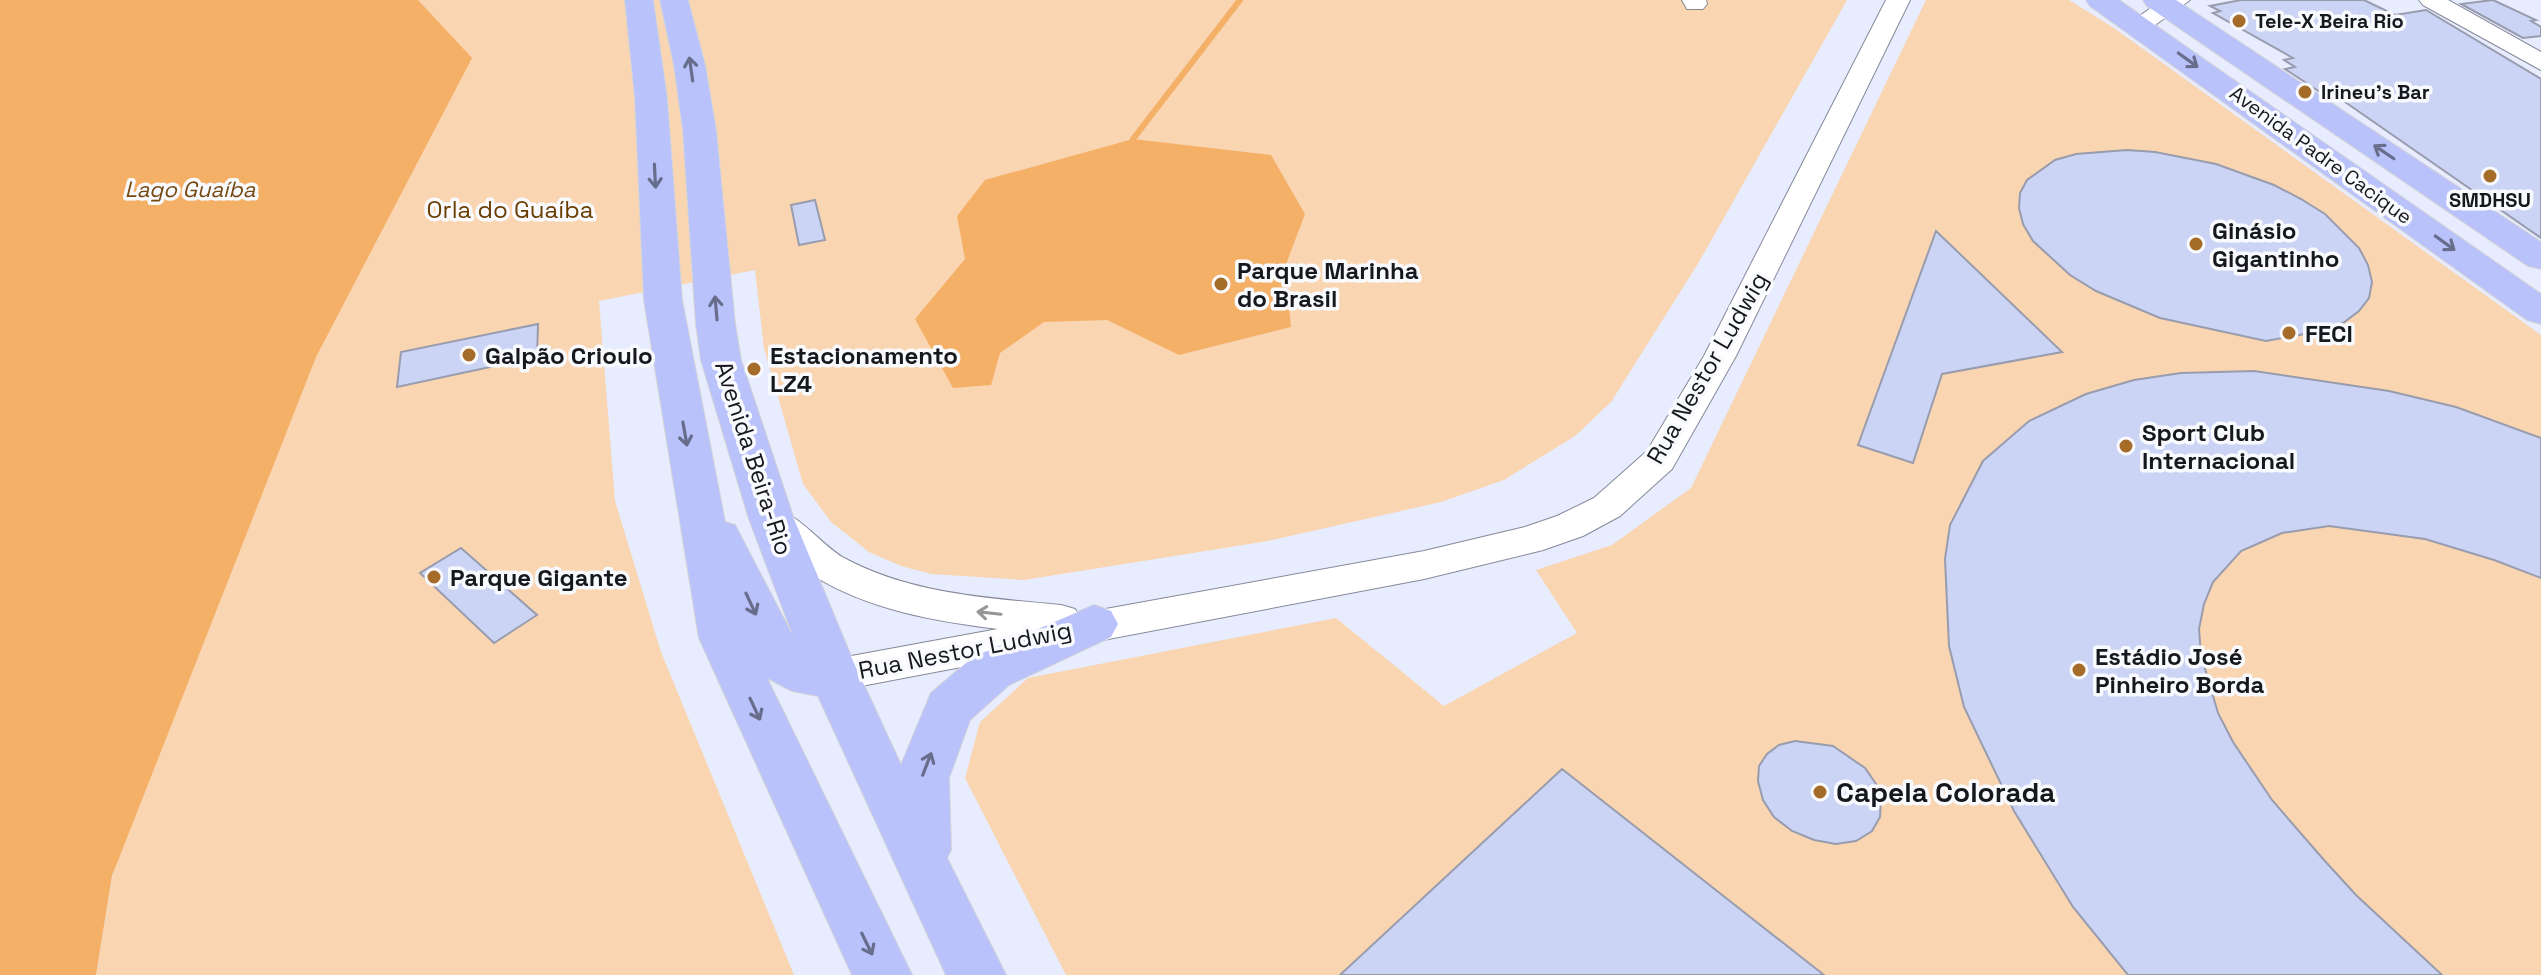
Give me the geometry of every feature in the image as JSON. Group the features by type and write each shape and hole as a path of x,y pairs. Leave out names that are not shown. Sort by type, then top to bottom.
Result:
{"main road":[{"name":"Avenida Beira-Rio","path":"639,0 651,98 663,300 723,638 882,975"},
{"name":"Avenida Beira-Rio","path":"674,0 688,44 720,356 769,519 835,675 976,975"},
{"name":"Avenida Padre Cacique","path":"2100,0 2160,8 2541,258"},
{"name":"Avenida Padre Cacique","path":"2160,8 2541,312"},
{"path":"694,483 777,657 788,668 805,675 835,675"},
{"path":"924,869 922,778 949,708 991,671 1094,624"}],"street":[{"name":"Rua Nestor Ludwig","path":"835,675 907,664 1094,624 1424,565 1530,540 1570,526 1617,500 1660,460 1720,356 1898,0"},
{"path":"2431,0 2541,62"},
{"name":"Rua Nestor Ludwig","path":"769,519 827,566 884,593 972,611 1094,624"}],"green space":[{"name":"Parque Marinha do Brasil","path":"405,0 1847,0 1699,262 1611,402 1575,436 1504,480 1441,502 1268,541 1024,580 931,574 901,566 869,552 831,522 803,484 764,348 755,270 599,301 615,501 661,652 794,975 96,975 112,877"},
{"name":"Sport Club Internacional","path":"1926,0 2069,0 2114,28 2541,335 2541,975 1066,975 965,778 980,722 1028,678 1336,618 1444,706 1577,633 1536,570 1612,545 1691,488"}],"water":[{"name":"Lago Guaíba","path":"0,0 418,0 472,58 316,357 112,876 96,975 0,975"},
{"path":"1133,139 1271,155 1305,214 1285,267 1291,327 1179,355 1107,320 1044,322 1000,353 991,385 953,388 915,319 965,259 957,216 985,180"}],"building":[{"path":"2241,0 2364,0 2395,15 2426,10 2541,79 2541,238 2345,102 2331,93 2323,94 2285,69 2295,67 2284,60 2293,58 2213,13 2220,11 2210,6"},
{"path":"2493,0 2536,20 2531,21 2541,27 2541,36 2523,38 2461,4"},
{"name":"Ginásio Gigantinho","path":"2127,150 2216,164 2274,185 2301,199 2325,214 2359,248 2372,282 2369,298 2359,311 2343,323 2321,331 2266,341 2160,318 2096,291 2070,275 2033,241 2023,224 2019,208 2020,193 2027,180 2055,160 2076,154"},
{"path":"815,200 825,240 799,245 791,205"},
{"path":"1936,231 2062,352 1942,374 1913,463 1858,445"},
{"name":"Galpão Crioulo","path":"538,324 537,357 397,387 401,352"},
{"name":"Estádio José Pinheiro Borda","path":"2254,371 2389,391 2456,407 2541,438 2541,578 2425,539 2329,526 2282,533 2241,551 2213,582 2199,629 2201,655 2218,713 2233,742 2272,800 2356,895 2442,975 2128,975 2073,907 2014,811 1964,707 1949,646 1945,559 1950,525 1983,461 2029,421 2086,394 2134,380 2181,373"},
{"path":"461,548 537,615 494,643 420,573"},
{"name":"Capela Colorada","path":"1795,741 1833,746 1865,768 1876,784 1881,799 1880,817 1872,831 1856,841 1836,844 1792,831 1774,817 1763,800 1758,781 1759,766 1767,754 1779,745"},
{"path":"1562,769 1824,975 1340,975"}],"waterway":[{"path":"1133,139 1240,0"}],"place":[{"name":"Tele-X Beira Rio","path":"2239,21"},
{"name":"Irineu's Bar","path":"2305,92"},
{"name":"SMDHSU","path":"2490,176"},
{"name":"Ginásio Gigantinho","path":"2196,244"},
{"name":"Parque Marinha do Brasil","path":"1221,284"},
{"name":"FECI","path":"2289,333"},
{"name":"Galpão Crioulo","path":"469,355"},
{"name":"Estacionamento LZ4","path":"754,369"},
{"name":"Sport Club Internacional","path":"2126,446"},
{"name":"Parque Gigante","path":"434,577"},
{"name":"Estádio José Pinheiro Borda","path":"2079,670"},
{"name":"Capela Colorada","path":"1820,792"}],"park label":[{"name":"Orla do Guaíba","path":"510,209"}]}
